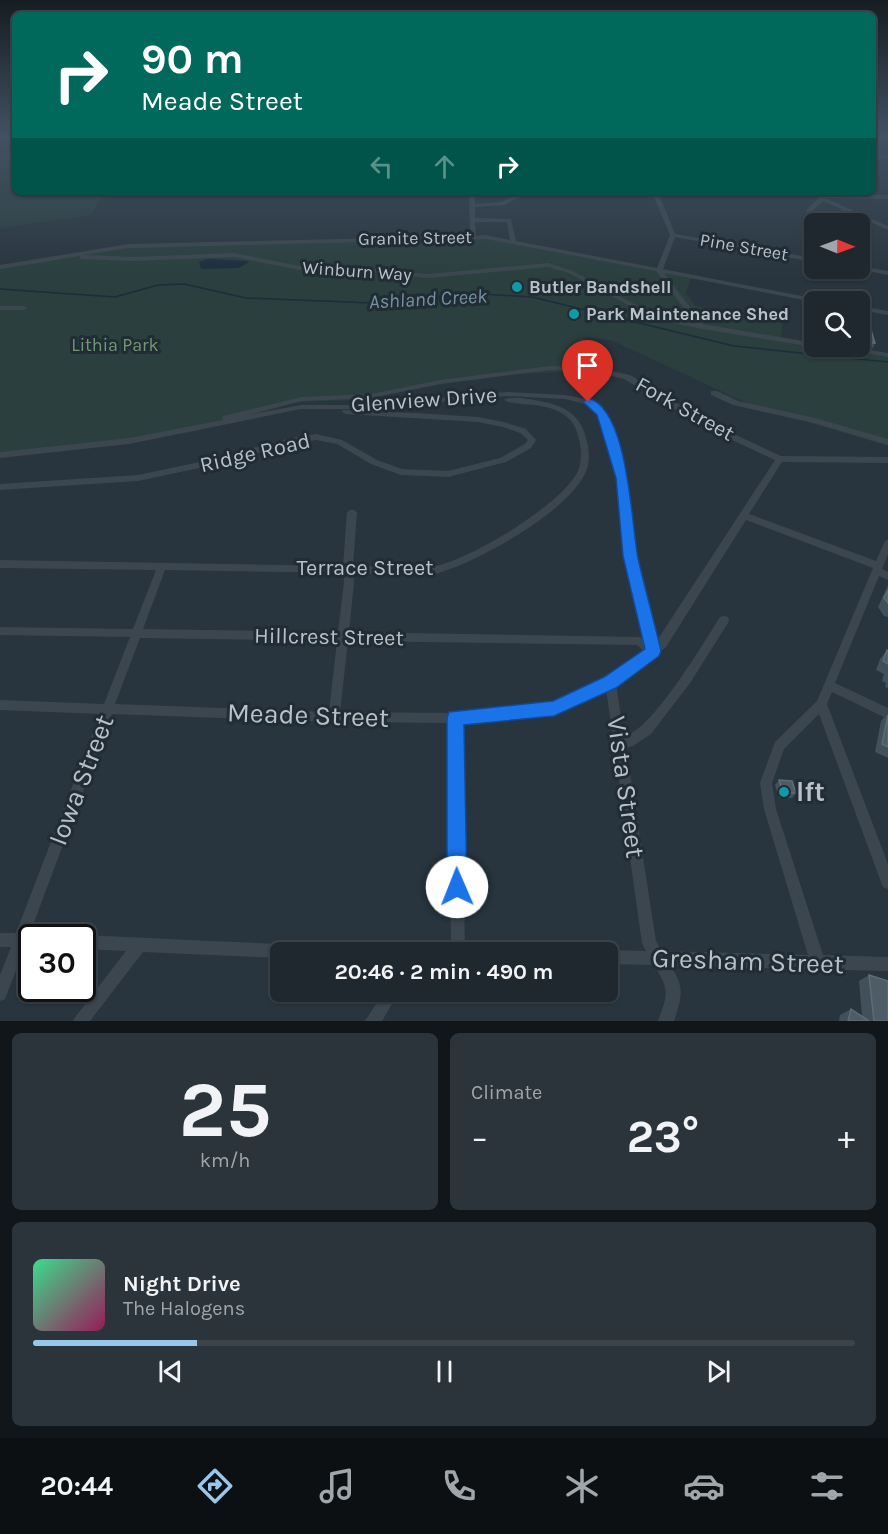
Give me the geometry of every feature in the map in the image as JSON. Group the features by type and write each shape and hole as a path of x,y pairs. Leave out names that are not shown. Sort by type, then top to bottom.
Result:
{"street":[{"path":"472,195 473,236"},
{"path":"472,206 502,204 522,195"},
{"path":"656,195 673,235 659,271 702,327"},
{"path":"738,195 821,198 888,197"},
{"path":"821,198 888,228"},
{"path":"810,213 810,209 821,198"},
{"path":"843,213 845,208"},
{"path":"472,220 510,221 513,241"},
{"name":"Pine Street","path":"673,235 804,258"},
{"name":"Granite Street","path":"0,267 129,246 473,236 513,241 804,298"},
{"name":"Winburn Way","path":"65,256 133,259 234,255 315,271 375,271 428,276 548,265 571,272 649,316 804,343"},
{"path":"870,270 888,273"},
{"path":"0,308 24,308"},
{"path":"870,310 888,313"},
{"path":"870,352 888,355"},
{"name":"Fork Street","path":"198,426 265,406 302,399 371,396 483,375 550,368 593,369 627,377 705,424 780,459 888,460"},
{"path":"714,393 736,403 815,421 888,442"},
{"name":"Glenview Drive","path":"0,455 129,441 198,426 224,424 292,408 377,406 484,396 572,398 588,402 603,413 622,478 630,556 653,651"},
{"name":"Terrace Street","path":"0,564 430,571 446,567 469,558 535,518 566,493 581,472 585,458 582,434 577,421 568,413 554,406 484,396"},
{"name":"Ridge Road","path":"0,486 138,478 315,437 339,442 374,462 401,472 448,474 503,460 528,446 532,440 527,432 500,422 356,413 325,406"},
{"path":"610,682 653,651 681,617 780,459"},
{"path":"334,717 349,582 352,512"},
{"path":"744,516 877,568 888,576"},
{"path":"818,963 770,809 766,783 779,746 821,704 888,543"},
{"name":"Iowa Street","path":"32,924 162,566"},
{"path":"619,742 629,742 647,730 686,680 723,620"},
{"name":"Hillcrest Street","path":"0,631 639,641 653,651"},
{"name":"Vista Street","path":"610,682 649,943 673,984 674,1000 666,1021"},
{"name":"Meade Street","path":"0,705 109,707 334,717 455,718 554,708 610,682"},
{"path":"829,685 888,714"},
{"path":"821,704 888,882"},
{"path":"455,718 458,942"},
{"path":"0,940 18,940"},
{"path":"96,942 270,950"},
{"path":"81,1021 140,944"},
{"name":"Iowa Street","path":"0,994 18,957"},
{"name":"Gresham Street","path":"618,957 888,964"},
{"path":"373,1021 385,1002"}],"green space":[{"path":"0,184 12,184 12,195 103,195 91,215 0,228"},
{"name":"Lithia Park","path":"472,236 692,277 686,293 696,306 783,323 780,340 804,343 804,357 870,357 870,352 888,355 888,446 753,406 613,341 585,337 593,371 517,374 449,383 359,400 295,402 188,433 0,455 0,267 113,247"}],"water":[{"path":"209,259 249,262 239,268 201,269 199,262"}],"building":[{"path":"870,330 871,330 875,343 870,342"},
{"path":"888,590 888,603 884,598"},
{"path":"888,651 888,664 883,661"},
{"path":"888,715 888,747 882,744"},
{"path":"779,780 792,781 796,793 783,793"},
{"path":"869,975 888,981 888,1021 874,1021"},
{"path":"851,1009 869,1021 848,1021"}],"waterway":[{"name":"Ashland Creek","path":"0,289 115,297 158,285 184,284 246,298 372,303 483,294 532,297 734,346 888,362"}],"place":[{"name":"Butler Bandshell","path":"517,287"},
{"name":"Park Maintenance Shed","path":"574,314"},
{"name":"lft","path":"784,792"}],"route":[{"path":"457,887 455,718 529,713 572,702 610,682 653,651 646,611 630,556 622,478 603,413 588,402"}]}
